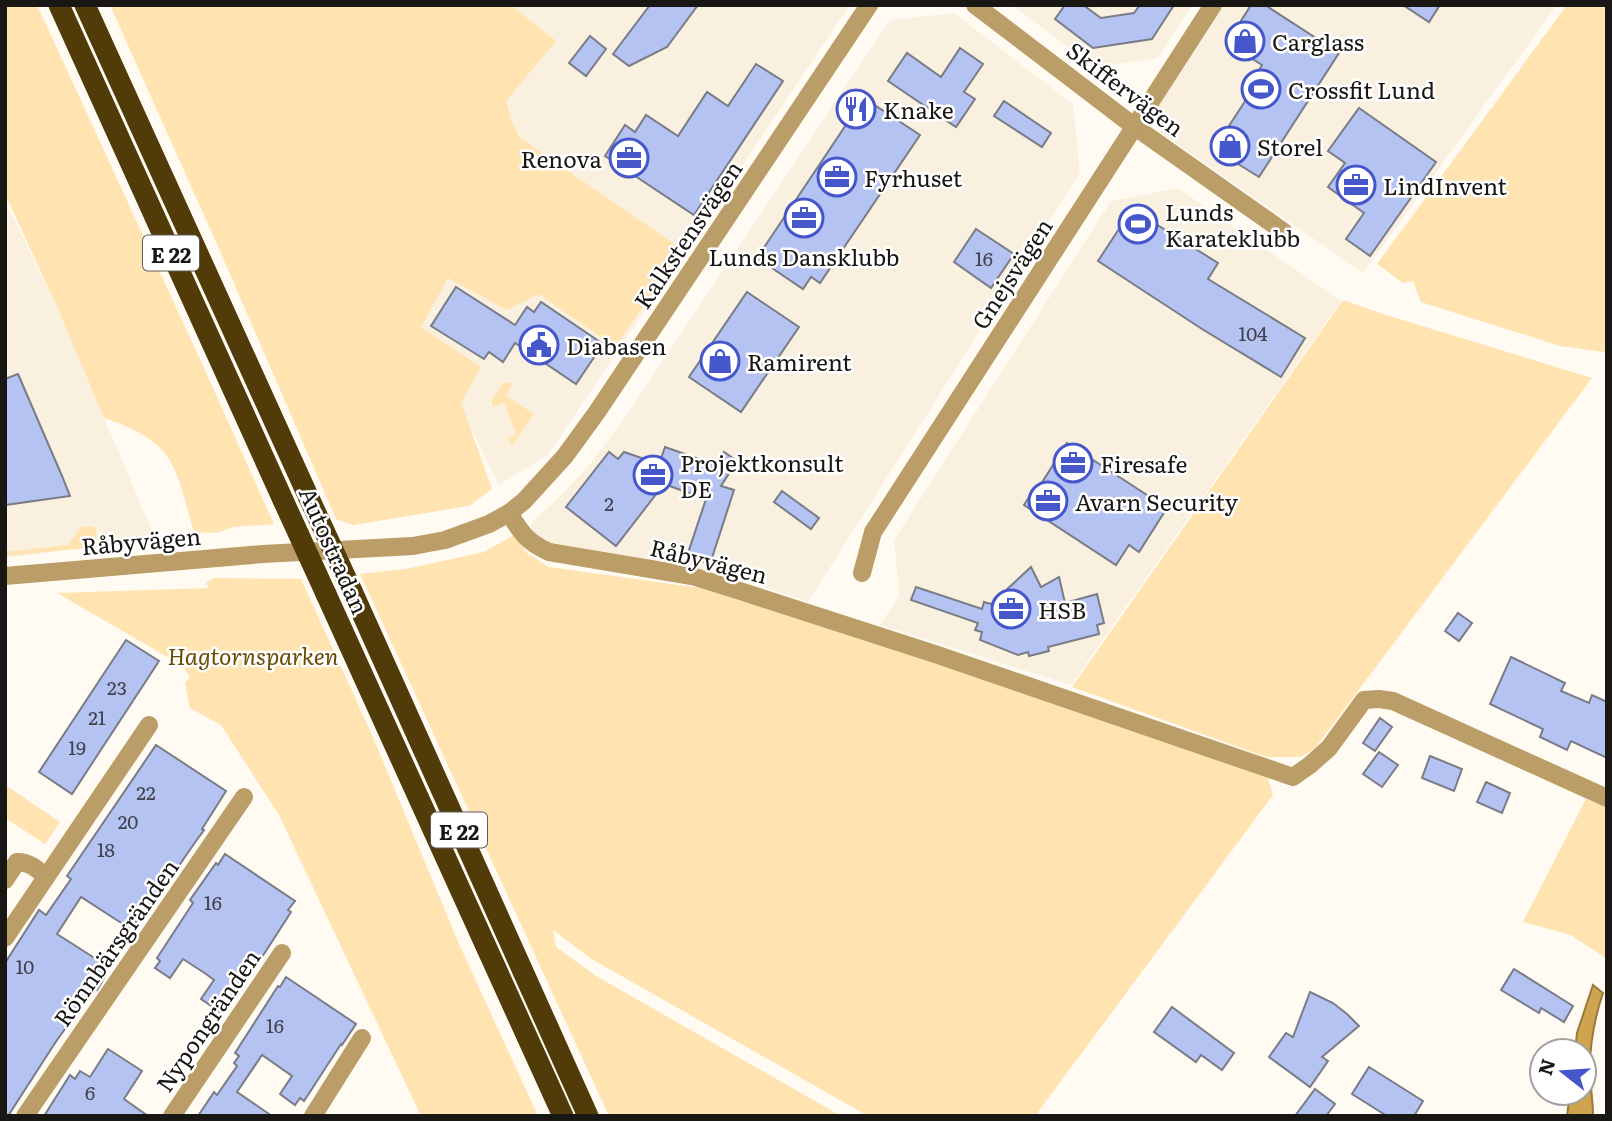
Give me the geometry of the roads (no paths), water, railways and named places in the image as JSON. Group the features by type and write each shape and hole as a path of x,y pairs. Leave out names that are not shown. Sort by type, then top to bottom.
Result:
{"highway":[{"name":"Autostradan","path":"59,5 563,1116"},
{"name":"Autostradan","path":"85,5 588,1116"}],"street":[{"name":"Kalkstensvägen","path":"509,513 533,492 565,456 597,412 869,5"},
{"name":"Skiffervägen","path":"975,5 1135,127 1284,232"},
{"name":"Gnejsvägen","path":"862,573 873,532 1213,5"},
{"name":"Råbyvägen","path":"5,576 263,554 413,545 445,540 489,524 509,513 525,538 548,552 692,576 935,654 1293,777 1329,748 1364,700 1378,699 1393,702 1607,798"},
{"path":"5,938 149,725"},
{"name":"Rönnbärsgränden","path":"25,1116 244,797"},
{"path":"5,880 18,862 33,865 46,877"},
{"name":"Nypongränden","path":"172,1116 282,953"},
{"path":"313,1116 362,1038"}],"place":[{"name":"Carglass","path":"1245,41"},
{"name":"Crossfit Lund","path":"1261,89"},
{"name":"Knake","path":"856,109"},
{"name":"Storel","path":"1230,146"},
{"name":"Renova","path":"629,158"},
{"name":"Fyrhuset","path":"837,177"},
{"name":"LindInvent","path":"1356,185"},
{"name":"Lunds Dansklubb","path":"804,218"},
{"name":"Lunds Karateklubb","path":"1138,224"},
{"name":"Diabasen","path":"539,345"},
{"name":"Ramirent","path":"720,361"},
{"name":"Firesafe","path":"1073,463"},
{"name":"Projektkonsult DE","path":"653,475"},
{"name":"Avarn Security","path":"1048,501"},
{"name":"HSB","path":"1011,609"}],"park label":[{"name":"Hagtornsparken","path":"253,655"}]}
